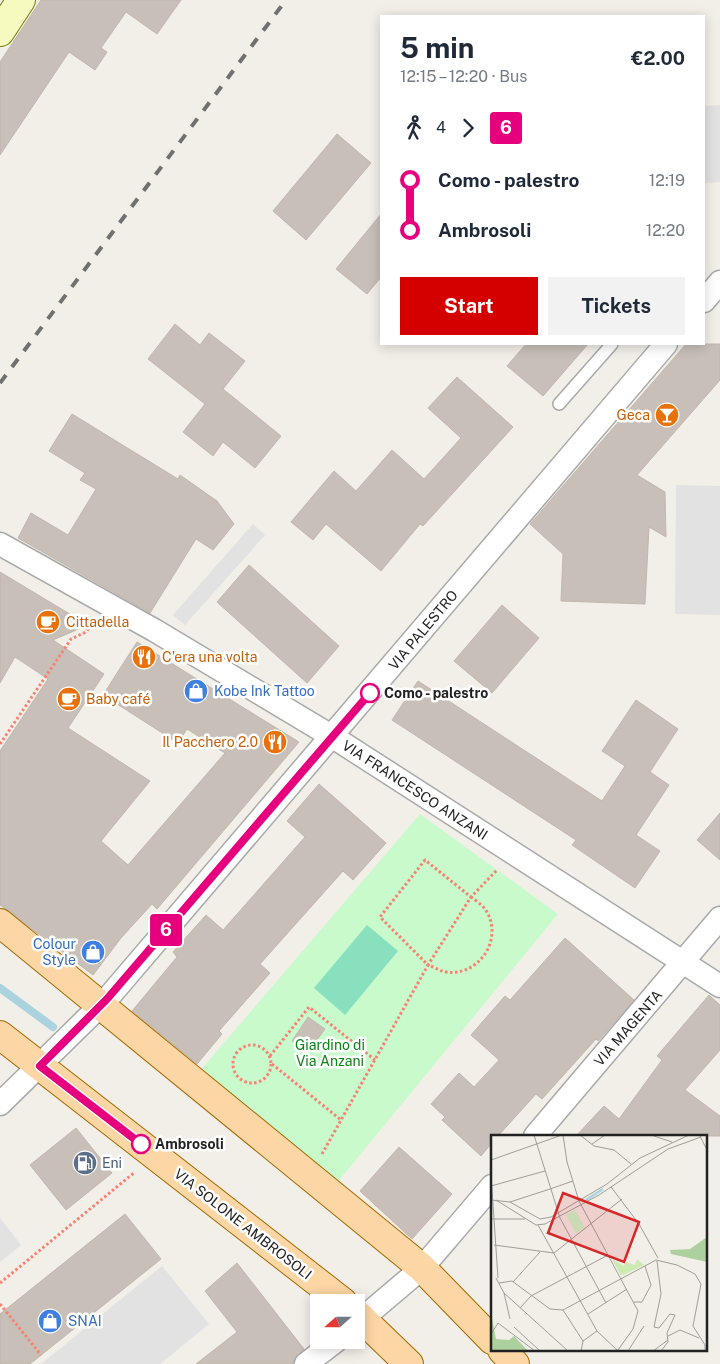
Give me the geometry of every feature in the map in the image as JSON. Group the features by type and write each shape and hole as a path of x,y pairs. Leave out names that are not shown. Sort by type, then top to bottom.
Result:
{"main road":[{"path":"0,923 94,1013 310,1176 422,1268 491,1339"},
{"name":"VIA SOLONE AMBROSOLI","path":"0,1035 48,1058 155,1155 330,1294"},
{"name":"VIA SOLONE AMBROSOLI","path":"365,1323 409,1364"},
{"path":"504,1352 515,1364"}],"street":[{"path":"0,32 21,0"},
{"name":"VIA PALESTRO","path":"0,1104 94,1013 332,737 657,347"},
{"name":"VIA FRANCESCO ANZANI","path":"0,544 154,630 332,737 682,964 720,986"},
{"name":"VIA MAGENTA","path":"536,1135 720,918"},
{"path":"365,1307 422,1268 491,1187"},
{"path":"306,1364 325,1349"}],"lane":[{"path":"559,404 611,345"}],"path":[{"path":"0,744 70,639 86,632 105,604"},
{"path":"310,1176 428,964 471,897 514,854"},
{"path":"425,860 485,909 492,926 491,945 481,961 464,971 445,972 428,964 380,917 425,860"},
{"path":"270,1056 309,1007 374,1060"},
{"path":"246,1045 260,1046 270,1056 272,1064 267,1078 254,1084 240,1081 232,1069 234,1054 246,1045"},
{"path":"272,1064 341,1120"},
{"path":"0,1283 155,1155"},
{"path":"0,1304 41,1355"}],"green space":[{"name":"Giardino di Via Anzani","path":"420,814 558,914 336,1184 199,1072"},
{"path":"367,925 398,951 345,1015 314,988"}],"shaded area":[{"path":"720,105 720,182 705,183 705,106"},
{"path":"676,485 720,486 720,615 675,614"},
{"path":"253,524 265,535 185,625 173,615"},
{"path":"0,1218 21,1245 0,1262"},
{"path":"162,1266 209,1324 160,1364 41,1364"}],"building":[{"path":"41,0 181,0 157,34 126,12 101,48 107,52 95,70 69,52 0,155 0,62"},
{"path":"337,134 371,163 306,240 273,211"},
{"path":"380,215 380,278 367,294 336,269"},
{"path":"175,324 200,345 209,333 245,361 223,389 281,436 255,468 223,442 213,456 183,432 205,404 148,359"},
{"path":"720,344 720,380 637,475 665,492 666,537 649,527 645,604 561,601 563,554 530,524 685,345"},
{"path":"525,345 587,345 543,396 507,366"},
{"path":"457,377 513,427 423,526 420,524 381,571 326,524 313,540 291,522 334,471 356,491 392,450 424,479 461,438 428,408"},
{"path":"72,414 178,479 180,475 217,501 234,524 213,550 196,539 150,613 18,538 31,513 68,535 96,489 80,480 85,473 49,451"},
{"path":"249,565 339,646 307,683 217,602"},
{"path":"0,572 88,625 53,640 104,674 68,728 150,781 101,841 128,865 225,753 187,729 178,743 103,695 137,642 299,742 157,909 152,904 121,938 93,975 0,905 0,751 48,679 15,657 0,683"},
{"path":"502,605 539,638 492,693 454,661"},
{"path":"418,681 602,801 625,766 602,751 636,700 678,729 650,772 669,785 636,835 660,851 635,888 572,845 576,840 392,720"},
{"path":"319,784 386,843 353,880 343,871 260,964 270,973 219,1031 222,1034 197,1064 132,1011 177,957 173,952 206,915 223,930 305,837 287,821"},
{"path":"720,813 720,860 697,840"},
{"path":"565,938 634,1000 598,1041 596,1039 542,1099 536,1094 499,1135 491,1135 491,1144 481,1156 442,1120 445,1117 431,1104 459,1073 474,1087 499,1060 471,1035 505,996 510,1000"},
{"path":"709,995 720,1005 720,1050 685,1090 720,1116 720,1136 577,1135 604,1106 619,1119 662,1060 657,1056"},
{"path":"308,1017 325,1029 308,1052 292,1041"},
{"path":"76,1128 112,1173 66,1210 30,1165"},
{"path":"399,1147 452,1194 412,1239 360,1191"},
{"path":"125,1214 161,1259 30,1364 0,1364 0,1314"},
{"path":"237,1263 304,1349 294,1359 293,1364 196,1364 237,1332 205,1291"}],"waterway":[{"path":"0,988 53,1027"}],"railway":[{"path":"0,383 286,0"}],"bus line":[{"name":"6","path":"141,1144 40,1066 107,999 370,693"}],"place":[{"name":"Geca","path":"667,415"},
{"name":"Cittadella","path":"48,622"},
{"name":"C'era una volta","path":"144,657"},
{"name":"Kobe Ink Tattoo","path":"196,691"},
{"name":"Como - palestro","path":"370,693"},
{"name":"Baby café","path":"69,699"},
{"name":"Il Pacchero 2.0","path":"275,742"},
{"name":"Colour Style","path":"93,952"},
{"name":"Ambrosoli","path":"141,1144"},
{"name":"Eni","path":"85,1163"},
{"name":"SNAI","path":"50,1321"}]}
